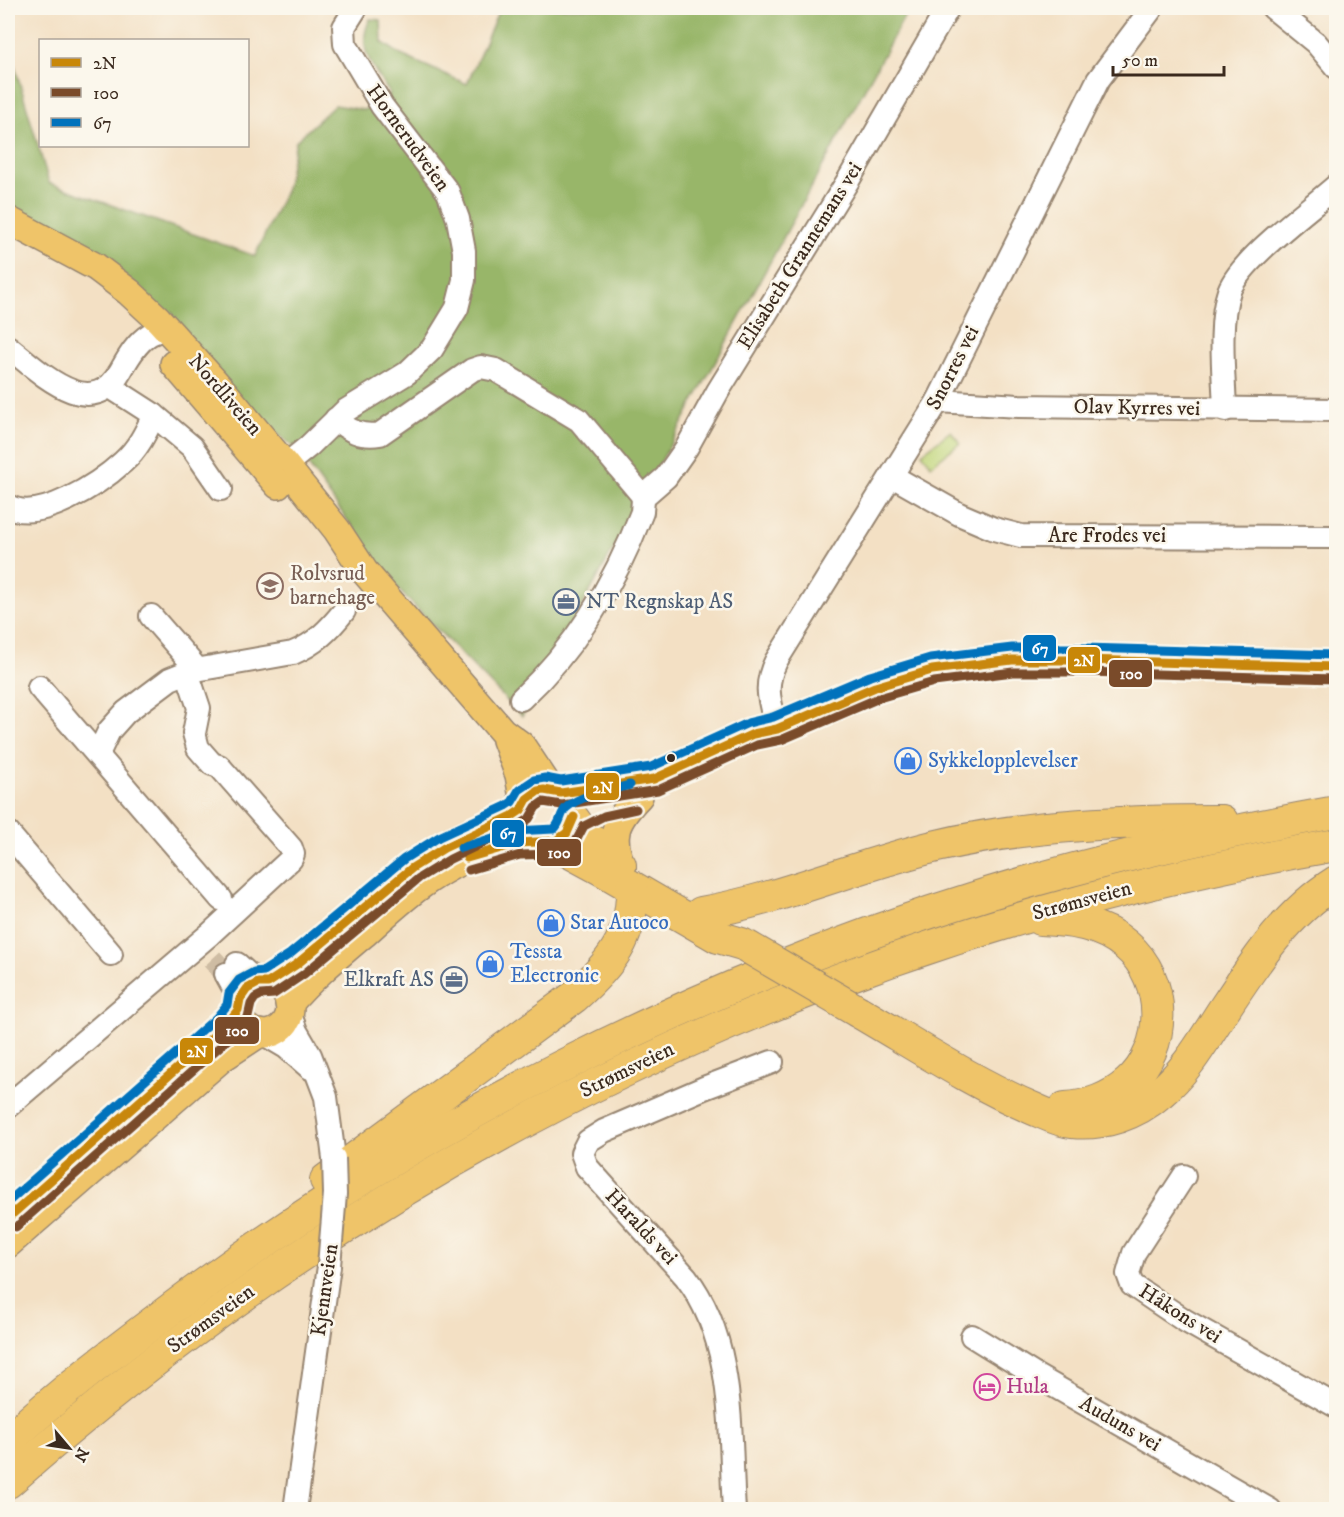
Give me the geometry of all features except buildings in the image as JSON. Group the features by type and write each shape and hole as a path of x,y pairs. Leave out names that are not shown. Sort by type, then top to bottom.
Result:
{"highway":[{"path":"565,805 584,834 627,877 718,938 744,945"},
{"name":"Strømsveien","path":"8,1441 72,1386 203,1285 323,1203 511,1093 640,1029 705,999 844,943 987,894 1154,849 1336,812"},
{"path":"701,913 748,904 879,862 976,838 1130,821 1289,820"},
{"path":"544,842 601,868 627,877 701,913 723,927 744,945 1002,1094 1036,1110 1070,1122 1099,1122 1130,1113 1160,1094 1186,1065 1266,947 1304,905 1336,882"},
{"name":"Strømsveien","path":"8,1482 89,1413 206,1322 346,1226 470,1151 596,1084 784,1000 922,949 1110,893 1228,864 1336,845"},
{"path":"72,1386 206,1267 590,983 604,968 621,943 630,916 627,877"},
{"path":"1021,918 1080,923 1093,926 1116,937 1135,953 1151,978 1158,1010 1151,1049 1128,1083 1100,1100 1084,1105 1036,1110"}],"main road":[{"name":"Nordliveien","path":"8,220 96,267 112,279 158,336 278,471 337,530 364,571 502,731 521,746 565,805"},
{"path":"565,805 614,787 654,779 753,734 777,729 893,681 932,670 986,662 1085,660 1336,667"},
{"path":"8,1218 216,1035 251,994 297,964 393,882 426,857 503,820 522,807 527,799 538,791 565,805 600,805 639,796 671,786 759,745 777,729"},
{"name":"Nordliveien","path":"502,731 519,775 522,825 526,831 544,842"},
{"path":"627,877 616,853 615,833 617,824 639,796"},
{"path":"8,1244 222,1058 262,1033 278,1029 287,1019 289,1008 306,985 420,886 465,859 485,852 544,842 566,835 565,805"},
{"path":"251,994 274,984 284,992 289,1008"},
{"path":"251,994 243,1023 253,1031 262,1033"}],"street":[{"name":"Hornerudveien","path":"278,471 309,446 345,411 407,373 432,348 457,308 464,280 464,250 458,219 448,192 382,106 345,44 344,27 356,8"},
{"name":"Elisabeth Grannemans vei","path":"643,497 666,477 687,447 718,391 849,179 948,8"},
{"name":"Snorres vei","path":"777,729 767,690 770,673 938,401 1098,80 1152,8"},
{"path":"1273,8 1316,43 1336,66"},
{"path":"1225,410 1223,317 1229,291 1254,257 1336,186"},
{"path":"8,347 61,386 74,393 93,395 114,381 129,357 158,336"},
{"path":"336,419 350,430 360,434 380,434 472,370 481,367 490,368 579,420 643,497 642,512 602,598 588,621 553,667 522,699"},
{"path":"114,381 192,447 221,489"},
{"name":"Olav Kyrres vei","path":"938,401 1019,406 1336,410"},
{"path":"8,506 13,509 30,510 53,506 87,487 124,461 144,437 154,415"},
{"name":"Are Frodes vei","path":"892,476 959,514 993,529 1021,536 1336,537"},
{"path":"98,754 109,732 126,712 170,679 192,671 293,653 307,648 321,637 344,611"},
{"path":"8,1106 143,991 218,954 293,854 219,766 212,764 198,748 194,733 199,708 192,671 151,616"},
{"path":"39,687 221,899"},
{"path":"8,833 111,954"},
{"path":"218,954 251,994"},
{"name":"Kjennveien","path":"289,1008 296,1031 310,1055 326,1097 334,1158 335,1194 329,1266 295,1509"},
{"name":"Kjennveien","path":"262,1033 286,1047 316,1072"},
{"name":"Haralds vei","path":"734,1509 726,1389 712,1324 697,1292 686,1276 586,1167 582,1153 588,1142 604,1131 772,1062"},
{"name":"Håkons vei","path":"1185,1176 1134,1253 1128,1274 1131,1285 1184,1320 1336,1406"},
{"name":"Auduns vei","path":"972,1336 1045,1381 1270,1509"}],"green space":[{"path":"500,8 909,8 522,716 392,583 299,452 157,331 99,277 8,222 8,43 49,183 255,256 286,189 296,141 335,105 364,110 390,94 368,58 365,40 370,19 381,20 382,42 401,55 467,84"},
{"path":"951,431 960,443 931,465 922,453"}],"tunnel":[{"path":"212,959 226,974"}],"transit line":[{"name":"67","path":"8,1202 217,1017 227,1005 229,993 239,980 254,972 264,971 290,954 404,859 439,837 506,806 512,802 519,790 534,780 545,778 561,781 651,767 748,723 773,717 870,676 930,658 1012,648 1336,655"},
{"name":"2N","path":"8,1218 226,1025 238,1010 240,999 247,989 258,983 268,983 297,964 412,868 444,848 512,816 521,810 527,799 538,791 561,793 654,779 753,734 777,729 875,687 932,670 1012,660 1336,667"},
{"name":"100","path":"16,1227 234,1034 248,1017 255,998 274,994 304,974 419,878 450,859 518,826 529,819 536,807 543,802 562,805 658,790 757,745 781,740 879,698 934,682 1013,672 1336,679"},
{"name":"67","path":"461,848 515,831 554,829 564,810 571,804 596,794 630,785"},
{"name":"100","path":"469,870 520,855 554,854 563,851 576,841 584,826 604,816 636,809"},
{"name":"2N","path":"467,858 518,843 556,841 567,833 574,817"}],"place":[{"name":"Rolvsrud barnehage","path":"270,586"},
{"name":"NT Regnskap AS","path":"566,602"},
{"name":"Sykkelopplevelser","path":"908,761"},
{"name":"Star Autoco","path":"551,923"},
{"name":"Tessta Electronic","path":"490,964"},
{"name":"Elkraft AS","path":"454,980"},
{"name":"Hula","path":"987,1387"}]}
